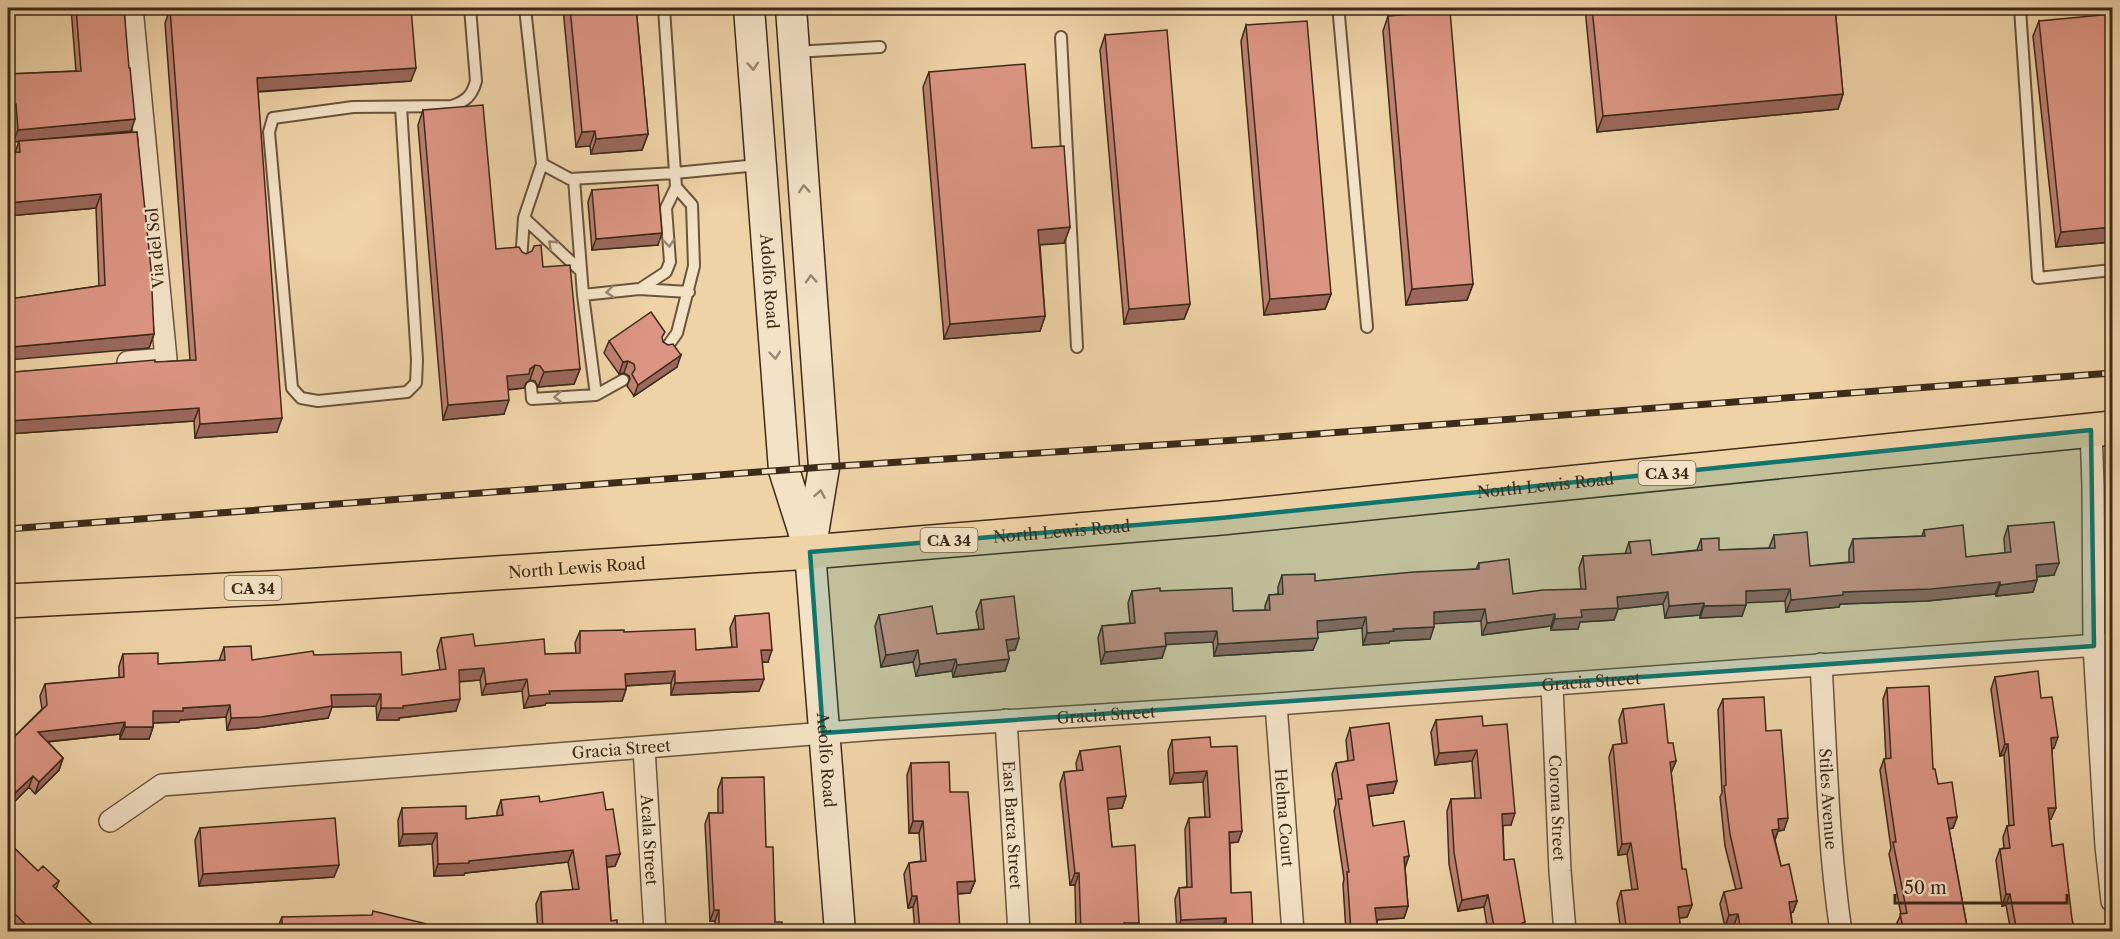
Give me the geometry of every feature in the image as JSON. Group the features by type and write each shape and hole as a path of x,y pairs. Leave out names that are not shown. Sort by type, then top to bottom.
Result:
{"main road":[{"name":"Adolfo Road","path":"749,8 784,470 810,552 840,932"},
{"name":"Adolfo Road","path":"791,8 824,468 810,552"},
{"name":"North Lewis Road","path":"8,601 287,586 810,552 1221,518 2102,429"}],"street":[{"name":"Via del Sol","path":"109,364 166,359 139,137 132,8"},
{"path":"2102,429 2093,486 2103,645 2106,846 2112,901"},
{"name":"Gracia Street","path":"111,820 162,785 823,733 1276,704 2103,645"},
{"name":"Stiles Avenue","path":"1821,664 1830,809 1841,932"},
{"name":"Corona Street","path":"1552,684 1565,932"},
{"name":"Helma Court","path":"1276,704 1293,932"},
{"name":"East Barca Street","path":"1006,720 1019,932"},
{"name":"Acala Street","path":"644,748 655,932"}],"lane":[{"path":"401,107 417,360 416,383 406,392 318,401 301,398 292,388 269,132 273,118 353,107 452,106 465,101 473,93 476,81 470,8"},
{"path":"521,261 524,218 542,164 525,8"},
{"path":"639,289 666,272 670,262 666,208 676,187 664,8"},
{"path":"2020,8 2038,278 2112,270"},
{"path":"1339,16 1367,327"},
{"path":"1061,37 1077,347"},
{"path":"795,52 880,46"},
{"path":"542,164 570,179 760,165"},
{"path":"574,179 583,295 596,395"},
{"path":"665,350 677,333 694,266 692,205 676,187"},
{"path":"524,218 581,271"},
{"path":"583,295 639,289 689,292"},
{"path":"531,387 532,399 596,395 623,380"}],"highlighted area":[{"path":"2091,430 2094,646 823,733 810,552 1221,518"}],"building":[{"path":"76,8 124,8 135,119 18,130 16,104 8,105 8,74 81,71"},
{"path":"411,8 416,68 257,78 282,418 200,424 199,408 8,421 8,371 155,360 155,362 196,360 170,9"},
{"path":"570,8 636,8 648,134 596,139 595,131 582,132"},
{"path":"1592,8 1835,8 1843,94 1603,116"},
{"path":"1450,11 1473,284 1412,289 1388,16"},
{"path":"2112,14 2112,227 2061,232 2039,21"},
{"path":"1307,21 1331,294 1270,299 1246,25"},
{"path":"1167,30 1190,304 1129,309 1105,35"},
{"path":"1025,64 1032,148 1064,146 1070,227 1038,230 1045,316 950,324 929,72"},
{"path":"483,105 496,249 519,247 526,254 532,251 534,246 541,245 543,267 570,265 580,369 544,372 540,366 535,365 530,369 529,374 507,376 509,400 448,405 423,110"},
{"path":"137,132 151,269 154,334 8,348 8,264 10,299 105,285 101,194 8,203 8,153 20,152 19,141"},
{"path":"658,185 662,233 596,239 592,190"},
{"path":"651,312 665,332 662,337 663,342 668,345 673,344 681,355 638,385 632,374 635,369 634,364 628,361 623,362 609,341"},
{"path":"2054,522 2059,563 2036,565 2037,580 2000,585 2000,582 1931,589 1843,592 1843,595 1791,600 1790,589 1746,591 1746,605 1704,606 1704,603 1669,606 1668,592 1617,597 1618,608 1581,610 1582,617 1555,619 1555,614 1487,623 1485,609 1434,612 1434,627 1367,633 1366,617 1317,621 1318,638 1218,644 1217,631 1165,633 1166,646 1105,652 1102,626 1135,623 1132,591 1160,588 1160,591 1232,588 1233,611 1270,610 1269,595 1283,594 1282,575 1315,574 1315,581 1479,569 1479,563 1509,559 1513,594 1543,590 1586,589 1583,556 1631,553 1629,542 1650,540 1652,555 1702,550 1701,539 1719,538 1719,550 1775,548 1774,535 1807,532 1810,566 1854,562 1853,539 1925,536 1924,530 1963,525 1966,557 2011,552 2008,526"},
{"path":"1014,596 1019,638 1006,640 1009,659 957,665 956,659 920,664 918,650 886,655 879,615 932,606 937,634 984,629 981,600"},
{"path":"769,613 772,650 761,650 764,679 675,683 675,671 625,674 626,689 549,691 550,694 529,696 527,679 486,684 484,668 459,670 460,699 403,706 403,708 381,708 381,694 331,695 332,706 261,717 231,718 230,705 183,708 183,711 153,711 153,727 125,727 125,722 38,732 63,758 39,782 33,776 16,792 8,783 8,743 47,705 45,684 124,677 123,654 158,653 158,664 225,660 224,647 251,646 252,660 313,651 314,655 401,652 402,675 446,669 441,638 473,634 475,646 544,639 545,654 580,653 580,631 695,629 696,650 737,647 735,616"},
{"path":"2038,671 2041,698 2052,697 2058,737 2051,738 2056,808 2048,808 2052,846 2063,844 2075,932 2017,932 2010,894 2006,894 2000,849 2010,848 2007,826 2014,825 2008,744 2005,744 1995,677"},
{"path":"1929,686 1933,769 1935,769 1938,784 1952,782 1957,817 1947,818 1968,932 1904,932 1900,914 1907,913 1893,842 1896,842 1884,759 1891,758 1887,688"},
{"path":"1764,697 1766,731 1781,730 1788,818 1778,819 1779,829 1772,830 1781,866 1789,864 1797,901 1789,902 1793,932 1741,932 1738,914 1729,915 1724,892 1742,888 1730,834 1724,786 1726,785 1723,699"},
{"path":"1664,704 1668,743 1673,743 1676,761 1670,762 1682,869 1686,869 1692,905 1678,907 1681,932 1627,932 1621,891 1638,889 1631,843 1622,844 1613,745 1627,743 1623,709"},
{"path":"1482,716 1483,726 1507,724 1515,813 1502,814 1504,860 1514,859 1525,922 1522,923 1524,932 1495,932 1488,895 1462,900 1454,852 1451,799 1481,798 1477,750 1439,753 1436,720"},
{"path":"1389,723 1397,781 1367,785 1373,826 1404,821 1409,856 1404,857 1408,906 1375,908 1378,932 1351,932 1347,872 1349,872 1338,799 1342,799 1336,763 1354,760 1350,728"},
{"path":"1210,737 1211,747 1237,746 1242,831 1229,832 1231,893 1251,892 1253,932 1226,932 1226,918 1181,920 1179,888 1192,887 1189,818 1210,817 1207,771 1174,773 1172,740"},
{"path":"1120,746 1126,796 1107,798 1112,847 1135,845 1139,923 1124,923 1124,932 1081,932 1079,873 1075,873 1064,772 1083,770 1080,751"},
{"path":"949,762 950,792 968,792 975,881 957,882 960,932 920,932 917,896 912,896 909,863 926,861 923,821 913,821 911,763"},
{"path":"764,777 766,847 773,847 775,922 782,922 782,932 719,932 719,910 714,910 709,813 723,813 722,778"},
{"path":"603,792 606,810 613,809 620,854 606,856 611,921 617,920 617,932 543,932 541,892 579,889 573,850 469,861 469,863 438,864 437,833 403,834 402,808 466,806 466,819 503,815 501,800 539,796 540,802"},
{"path":"335,818 339,865 203,874 200,828"},
{"path":"8,842 38,871 43,866 59,881 53,886 100,932 33,932 8,907"},
{"path":"373,911 427,924 425,932 282,932 282,917 372,915"}],"railway":[{"path":"8,529 824,467 1251,439 2112,373"}]}
